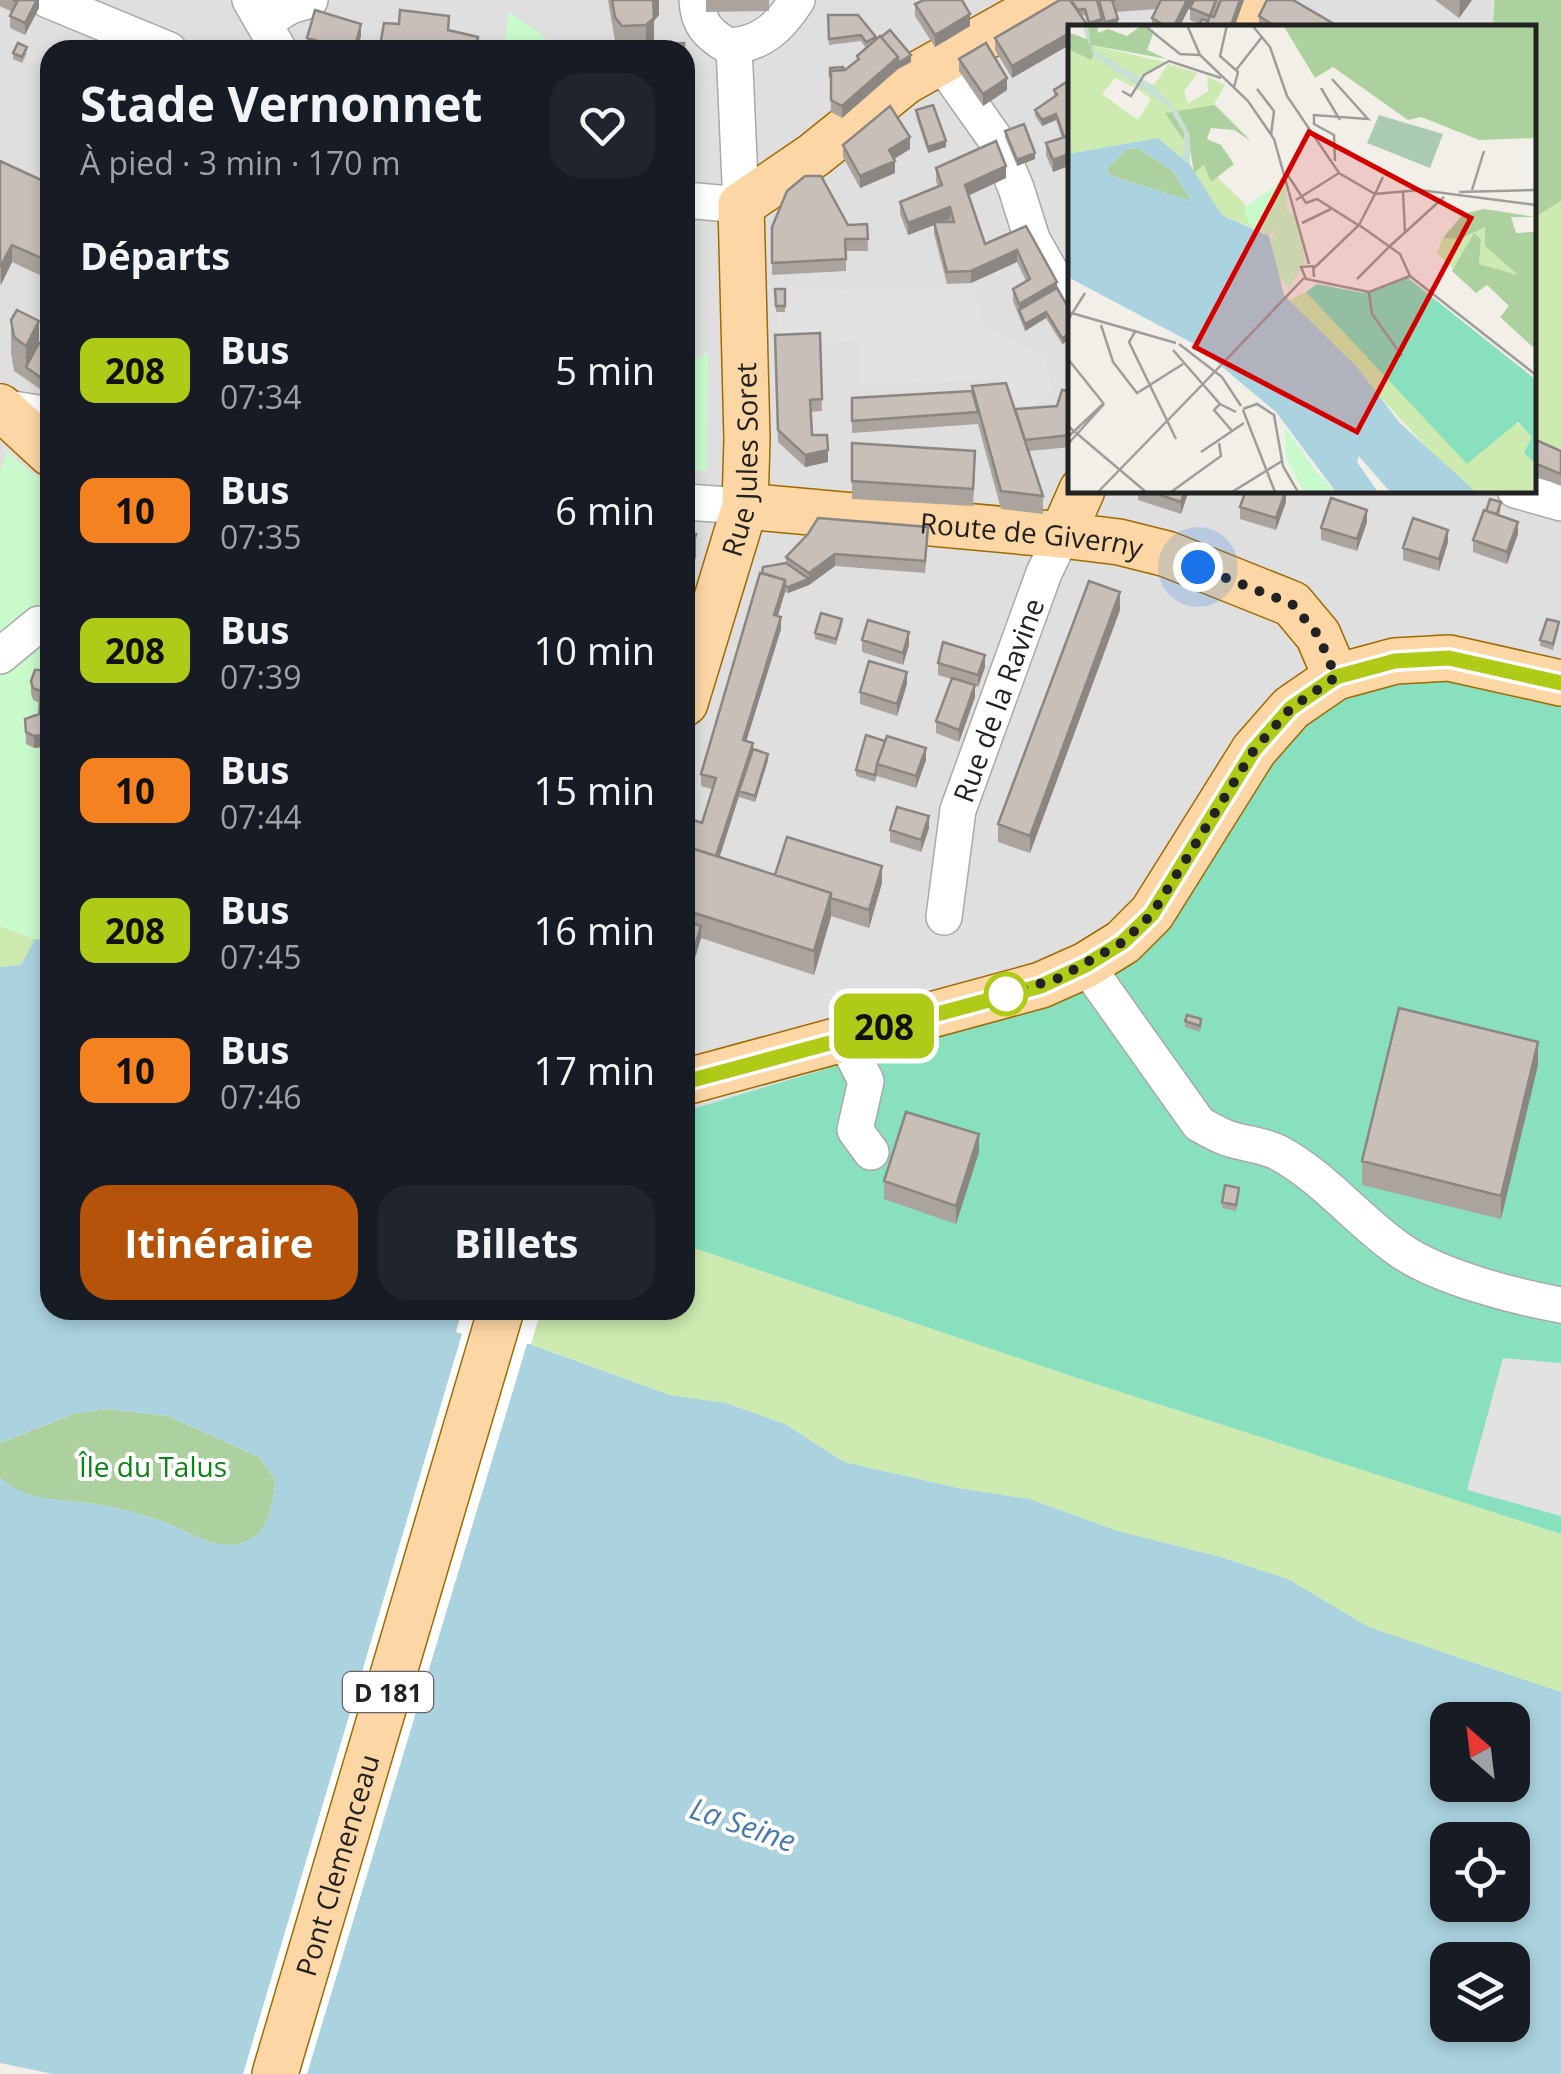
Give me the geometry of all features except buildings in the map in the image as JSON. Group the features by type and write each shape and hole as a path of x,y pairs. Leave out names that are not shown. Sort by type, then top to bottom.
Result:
{"main road":[{"path":"741,205 802,164 906,81 1051,0"},
{"path":"1245,25 1255,0"},
{"name":"Rue Jules Soret","path":"695,670 745,506 741,205"},
{"path":"0,405 40,444"},
{"name":"Rue de la Ravine","path":"1062,534 1081,492"},
{"name":"Route de Giverny","path":"745,506 1062,534 1166,554 1292,604 1318,635 1336,677"},
{"path":"695,1079 1041,986 1123,942 1152,914 1254,750 1291,708 1336,677 1395,661 1449,658 1561,682"},
{"name":"Pont Clemenceau","path":"275,2074 498,1320"}],"street":[{"path":"48,0 146,40"},
{"path":"264,24 290,6 310,0"},
{"path":"697,0 698,16 704,26 713,37 734,46 759,40 774,30 797,0"},
{"path":"695,201 741,205 734,46"},
{"path":"940,61 996,140 1032,239 1068,303"},
{"path":"0,405 40,413"},
{"path":"1523,492 1561,502"},
{"path":"695,503 745,506"},
{"name":"Rue de la Ravine","path":"944,918 958,810 1044,573 1062,534"},
{"path":"0,622 40,624"},
{"path":"0,656 40,628"},
{"path":"1086,965 1200,1124 1226,1138 1278,1152 1402,1252 1463,1279 1522,1298 1561,1304"},
{"path":"844,1038 866,1080 855,1130 871,1152"}],"shaded area":[{"path":"0,0 1493,0 1493,25 1068,25 1068,492 1536,492 1536,439 1561,451 1561,705 1050,1002 695,1108 695,40 40,40 40,480 8,453 0,472"},
{"path":"973,289 985,328 1046,355 1051,393 1029,410 996,380 861,384 859,341 779,343 775,290"},
{"path":"1503,1358 1561,1363 1561,1516 1467,1490"}],"green space":[{"path":"1494,0 1561,0 1561,201 1536,217 1536,25 1493,25"},
{"path":"509,12 546,40 505,40"},
{"path":"1561,201 1561,451 1536,439 1536,217"},
{"path":"708,352 707,471 695,470 695,359"},
{"path":"7,452 40,480 40,940 0,926 0,472"},
{"path":"1403,681 1473,681 1561,705 1561,1534 1077,1378 695,1248 695,1108 1050,1002 1270,759 1328,705"},
{"path":"0,926 35,939 21,966 0,967"},
{"path":"695,1248 1077,1378 1561,1534 1561,1692 1369,1627 1288,1579 1118,1531 1030,1499 958,1488 844,1462 785,1424 726,1403 670,1395 531,1344 538,1320 695,1320"},
{"name":"Île du Talus","path":"108,1409 168,1416 259,1457 275,1479 264,1526 251,1539 223,1545 128,1511 31,1496 0,1478 0,1443 76,1413"}],"water":[{"name":"La Seine","path":"35,939 40,940 40,1320 460,1320 457,1332 527,1343 670,1395 726,1403 785,1424 844,1462 958,1488 1030,1499 1118,1531 1288,1579 1369,1627 1561,1692 1561,2074 53,2074 0,2063 0,1478 31,1495 128,1511 223,1545 251,1539 264,1526 275,1479 259,1457 168,1416 108,1409 76,1413 0,1443 0,967 21,965"}],"pier":[{"path":"459,1320 538,1320 531,1344 527,1344 307,2074 243,2074 462,1334 456,1332"}],"bus line":[{"name":"208","path":"695,1079 1041,986 1123,942 1152,914 1254,750 1291,708 1336,677 1395,661 1449,658 1561,683"}],"route":[{"path":"1006,994 1059,978 1123,942 1152,914 1254,750 1291,708 1336,677 1318,635 1292,604 1198,567"}]}
